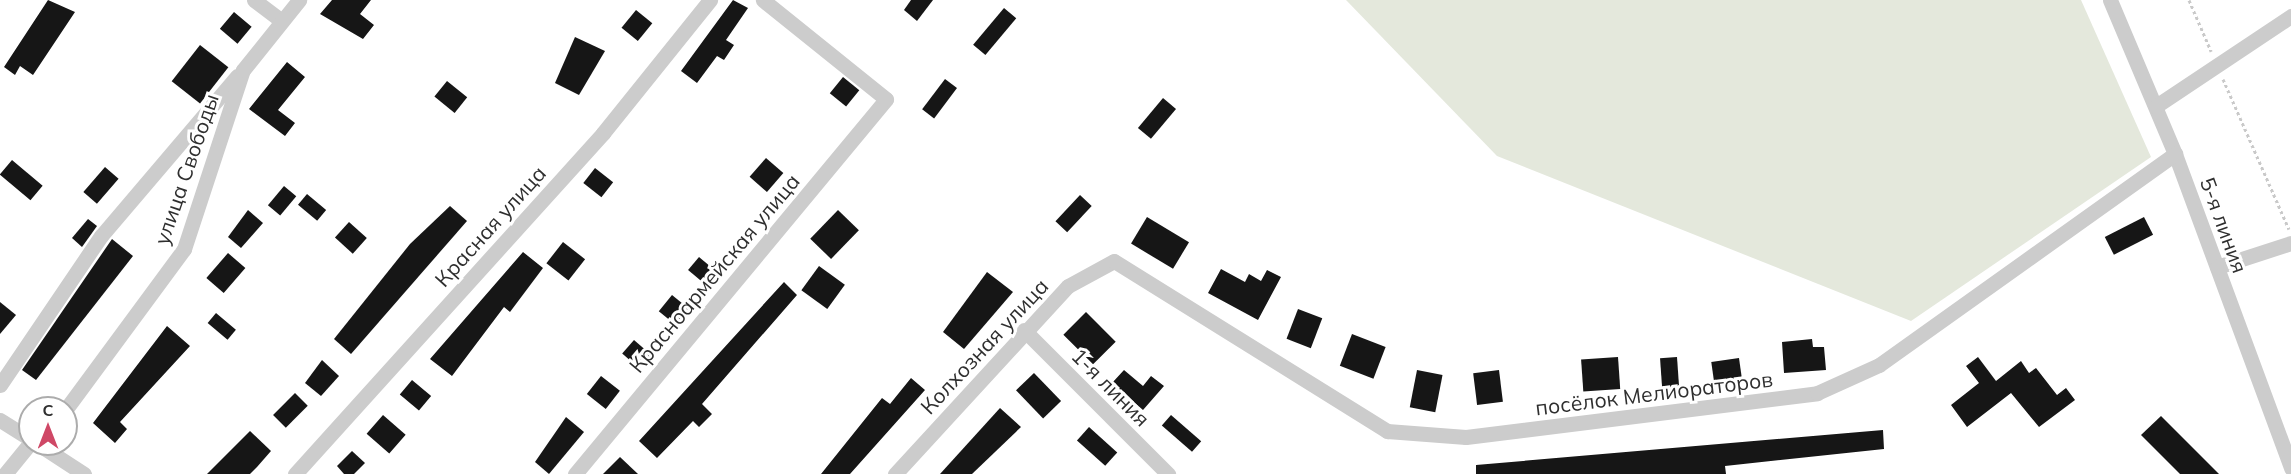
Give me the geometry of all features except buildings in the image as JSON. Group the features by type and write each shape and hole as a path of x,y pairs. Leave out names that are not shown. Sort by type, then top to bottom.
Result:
{"street":[{"path":"254,0 281,20"},
{"name":"улица Свободы","path":"76,396 184,249 243,70 299,0"},
{"name":"Красная улица","path":"295,474 603,133 710,0"},
{"name":"Красноармейская улица","path":"575,474 886,99 763,0"},
{"name":"5-я линия","path":"2110,0 2175,154 2291,468"},
{"path":"2156,106 2291,16"},
{"path":"0,385 101,236 243,70"},
{"name":"посёлок Мелиораторов","path":"1114,261 1387,431 1467,437 1817,393 1879,365 2175,154"},
{"path":"2217,267 2291,243"},
{"name":"Колхозная улица","path":"894,474 1024,330 1068,286 1114,261"},
{"name":"1-я линия","path":"1024,330 1168,474"},
{"path":"0,420 18,433"},
{"path":"5,474 19,456"},
{"path":"56,456 84,474"}],"path":[{"path":"2190,0 2291,234"}],"shaded area":[{"path":"1346,0 2081,0 2151,157 1911,321 1497,156"}]}
